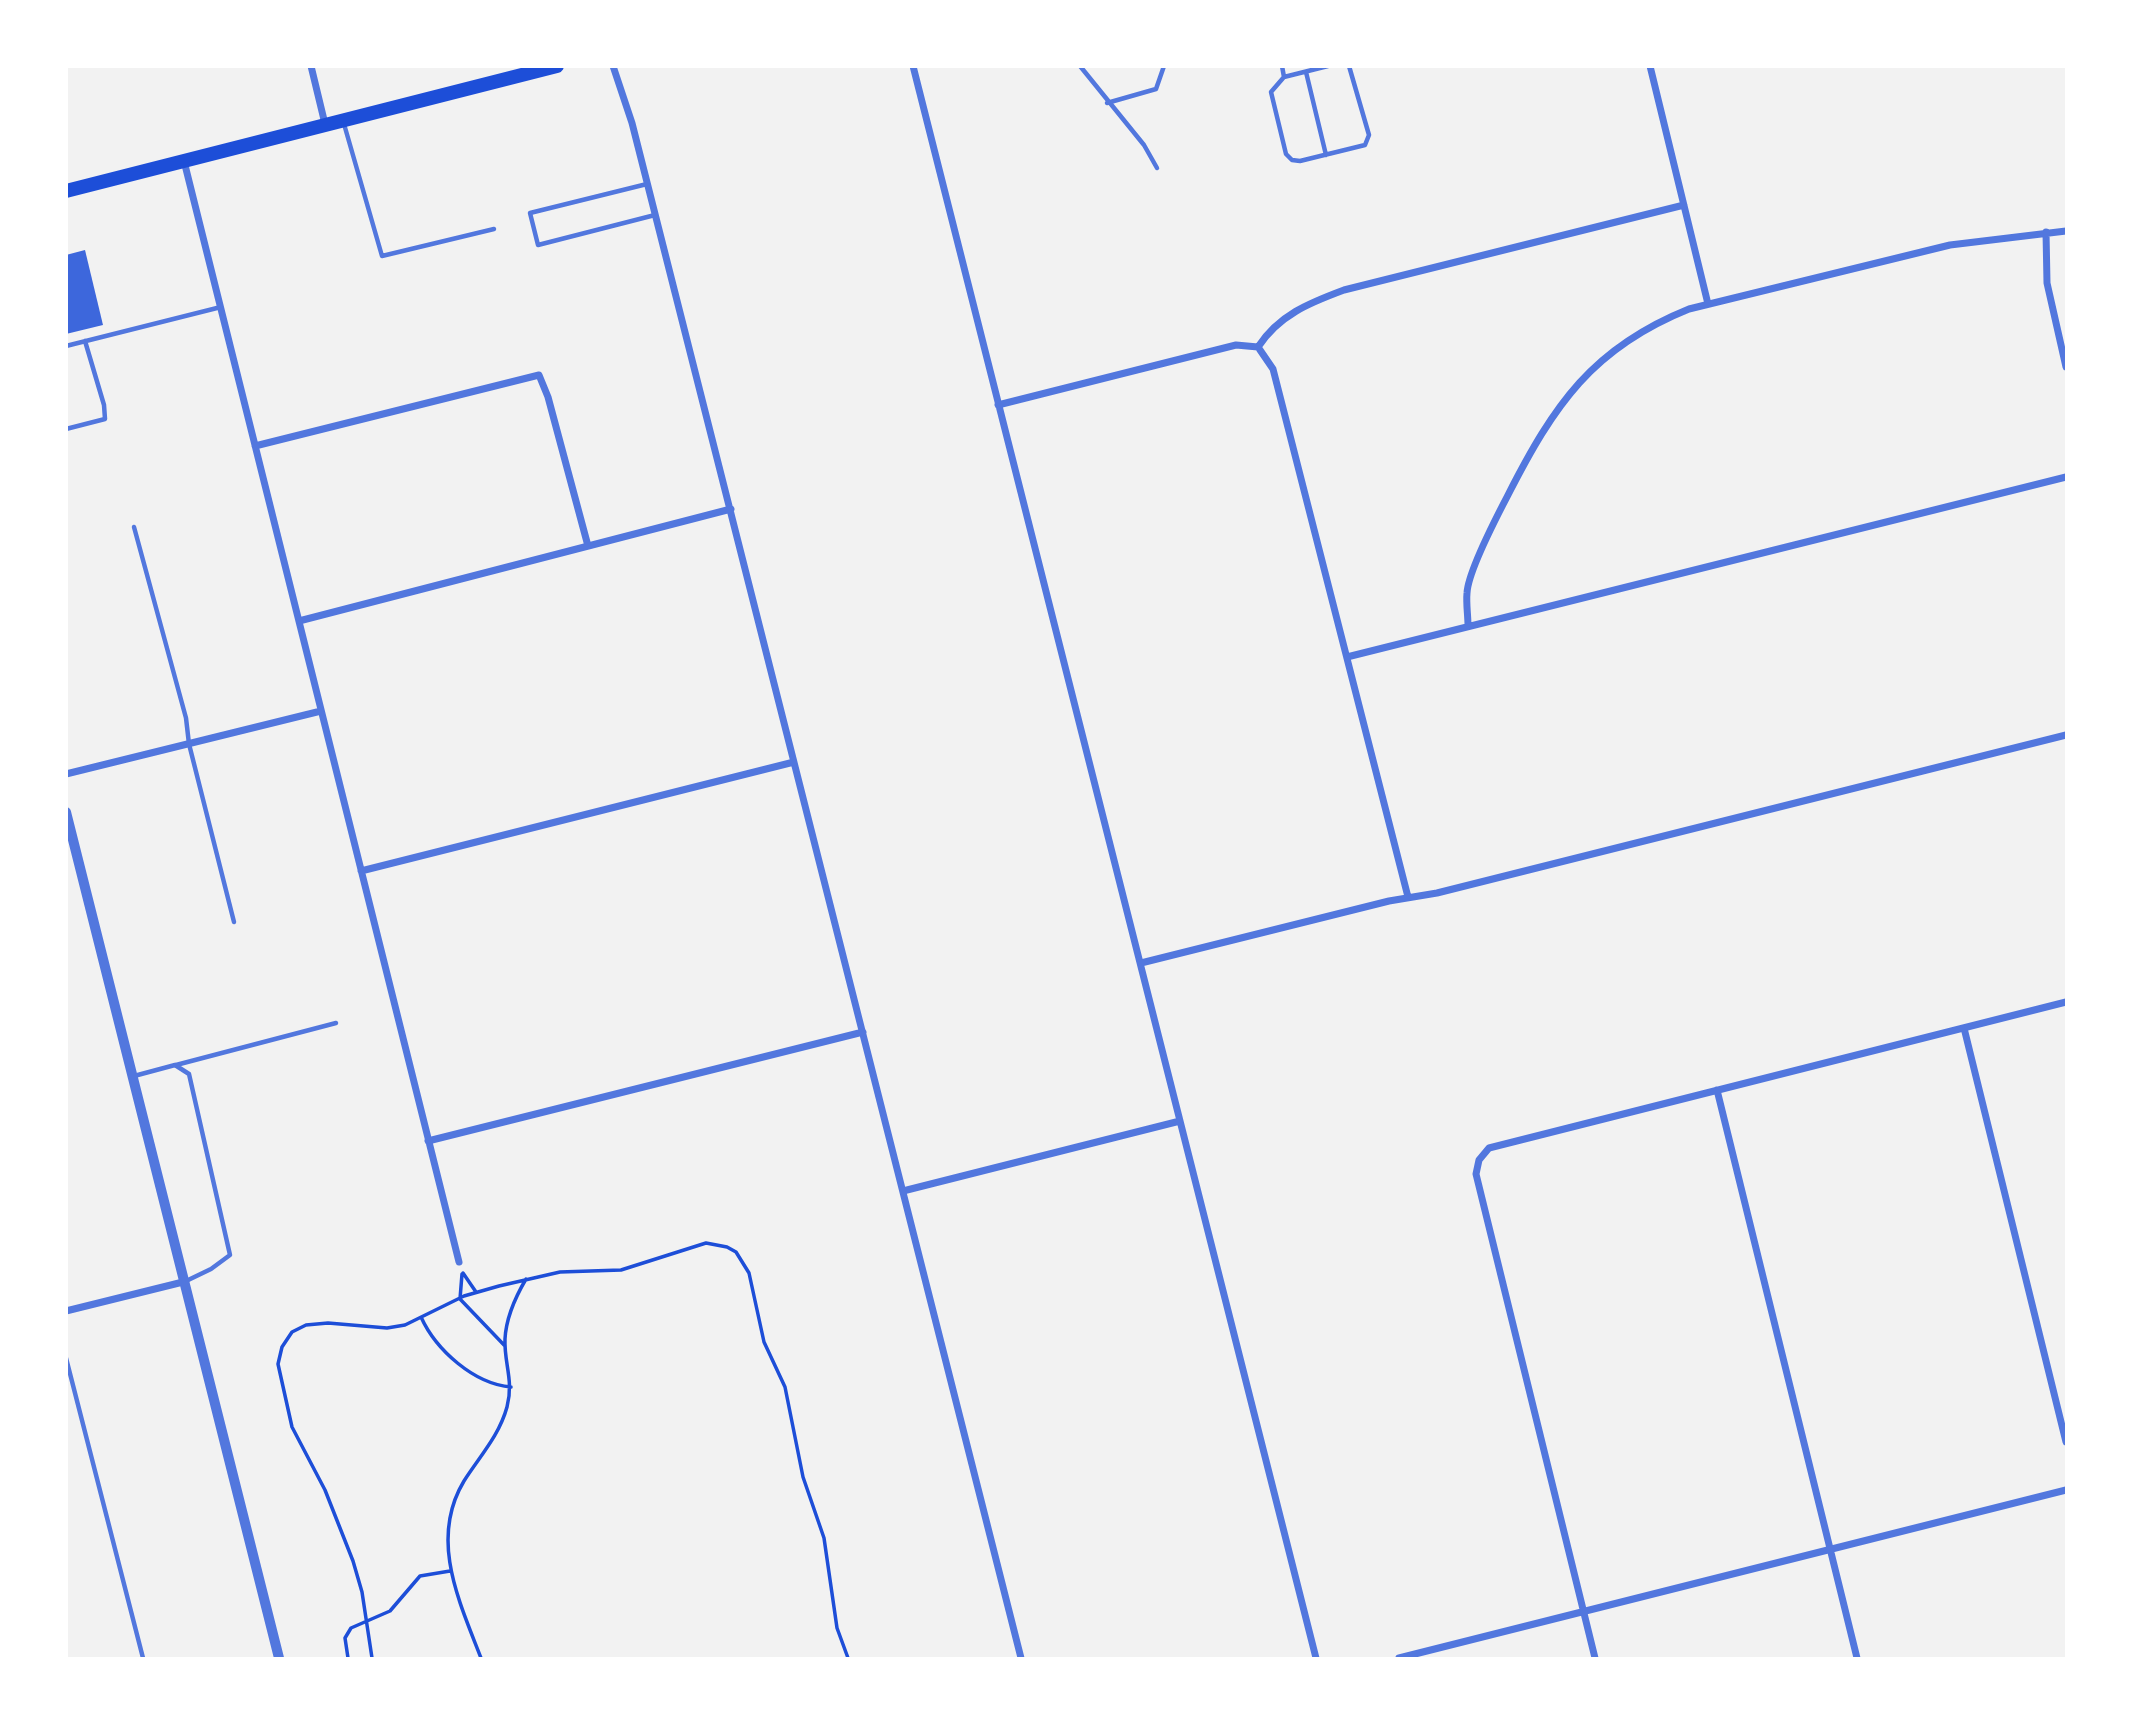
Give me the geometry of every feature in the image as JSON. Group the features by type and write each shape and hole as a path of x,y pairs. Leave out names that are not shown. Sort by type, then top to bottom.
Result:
{"main road":[{"path":"66,191 557,66"}],"street":[{"path":"311,66 325,124"},
{"path":"613,66 655,215 1021,1658"},
{"path":"913,66 1316,1658"},
{"path":"1650,66 1708,304"},
{"path":"184,160 459,1262"},
{"path":"1258,347 1266,333 1291,312 1344,290 1684,205"},
{"path":"1468,626 1467,591 1497,515 1542,429 1558,407 1628,339 1655,323 1708,304 1950,245 2067,231"},
{"path":"2046,232 2048,283 2067,367"},
{"path":"998,405 1236,345 1258,347"},
{"path":"1258,347 1273,369 1408,897"},
{"path":"255,446 540,375 588,546"},
{"path":"1347,657 2067,477"},
{"path":"299,621 730,509"},
{"path":"66,774 321,711"},
{"path":"1141,963 1408,897 1437,893 2067,735"},
{"path":"361,872 794,762"},
{"path":"66,812 279,1658"},
{"path":"1595,1658 1487,1222 1476,1174 1479,1160 1489,1148 2067,1002"},
{"path":"1964,1028 2067,1443"},
{"path":"428,1142 863,1032"},
{"path":"1717,1090 1857,1658"},
{"path":"904,1191 1181,1121"},
{"path":"66,1311 184,1282"},
{"path":"1399,1658 2067,1490"}],"lane":[{"path":"1080,66 1107,103 1144,145 1157,168"},
{"path":"1107,103 1156,89 1164,66"},
{"path":"1282,66 1284,77"},
{"path":"1328,66 1284,77 1271,92 1286,154 1300,161 1365,145 1369,135 1349,66"},
{"path":"1306,72 1326,155"},
{"path":"342,120 382,256 494,229"},
{"path":"647,184 530,213 538,245 655,215"},
{"path":"66,346 221,307"},
{"path":"66,429 105,419 104,405 85,341"},
{"path":"134,527 186,718 189,744 234,922"},
{"path":"134,1076 336,1023"},
{"path":"175,1065 189,1074 230,1255 211,1269 184,1282"},
{"path":"66,1358 143,1658"}],"path":[{"path":"372,1658 367,1620 353,1562 325,1490 292,1427 278,1364 282,1347 292,1332 306,1325 328,1322 387,1328 421,1317 476,1293 526,1279 560,1272 621,1270 651,1262 688,1246 706,1243 727,1247 736,1252 749,1273 764,1342 785,1387 803,1477 824,1538 838,1628 848,1658"},
{"path":"459,1262 476,1293"},
{"path":"462,1271 460,1299 506,1348"},
{"path":"481,1658 450,1571 448,1517 465,1480 497,1435 511,1387 506,1348 509,1317 526,1279"},
{"path":"421,1317 432,1339 478,1378 493,1385 511,1387"},
{"path":"348,1658 345,1638 351,1628 390,1611 420,1576 450,1571"}],"building":[{"path":"85,250 103,325 66,334 66,255"}]}
